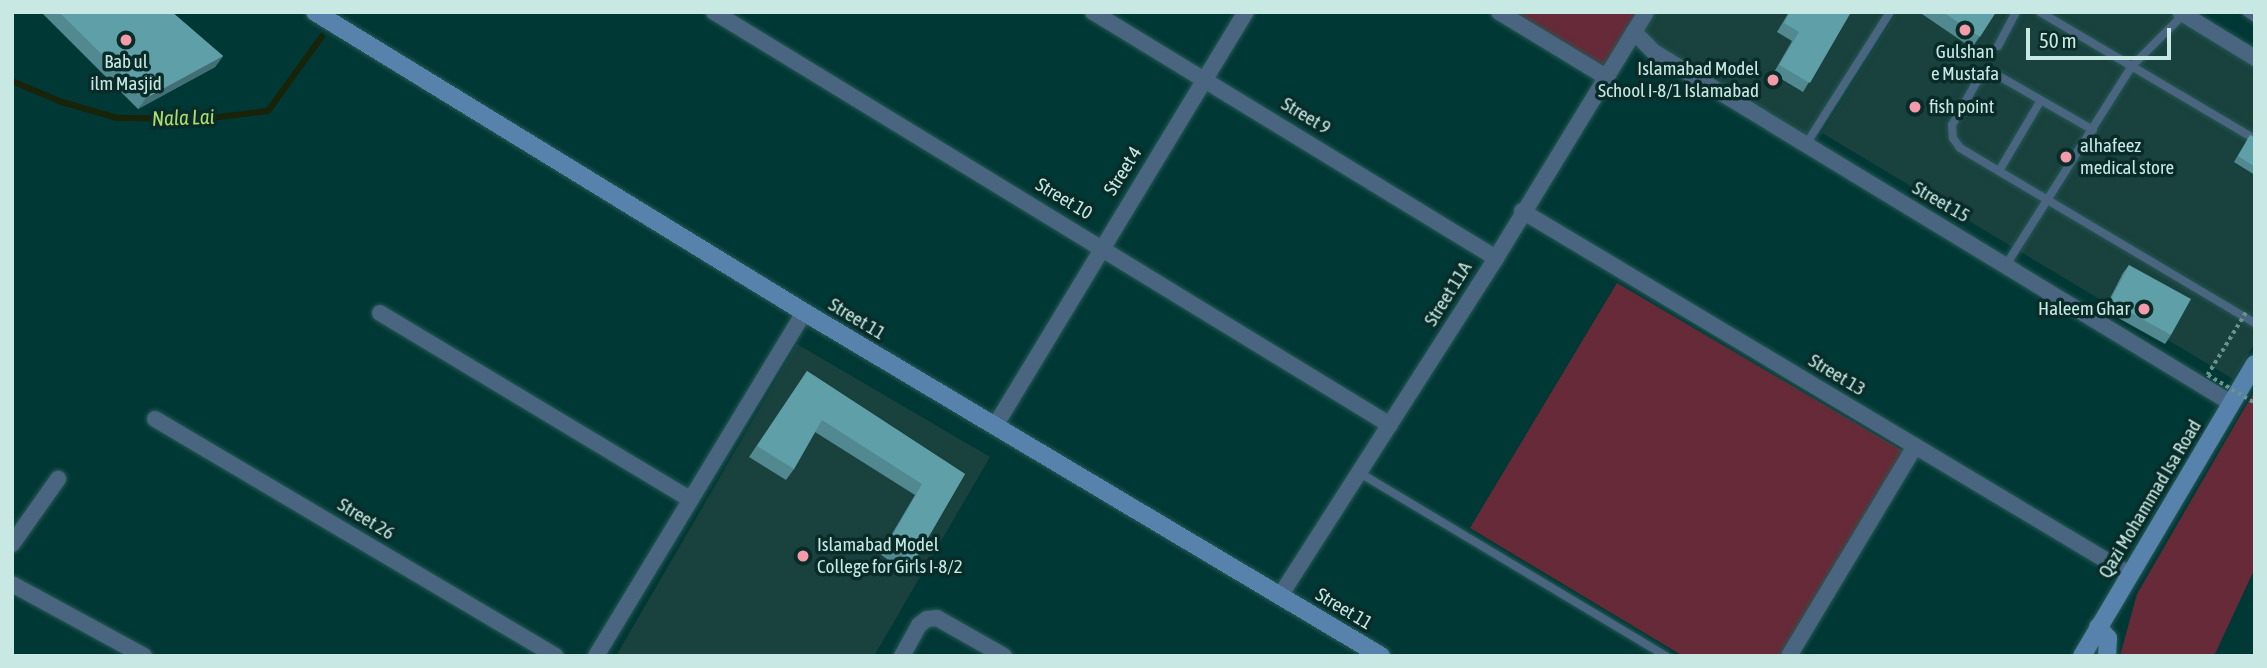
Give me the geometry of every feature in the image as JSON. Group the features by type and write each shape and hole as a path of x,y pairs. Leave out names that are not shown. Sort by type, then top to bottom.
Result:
{"street":[{"name":"Street 11","path":"315,12 804,312 1381,656"},
{"name":"Street 10","path":"714,12 1390,425"},
{"name":"Street 9","path":"1093,12 1496,257"},
{"name":"Street 4","path":"995,426 1101,246 1246,12"},
{"path":"1499,12 1606,77"},
{"name":"Street 11A","path":"1280,596 1496,257 1646,12"},
{"path":"2183,13 2255,58"},
{"name":"Street 15","path":"1634,32 1654,52 1805,146 2231,403"},
{"name":"Street 13","path":"1522,211 2129,574"},
{"path":"596,656 804,312"},
{"path":"380,313 690,499"},
{"name":"Qazi Mohammad Isa Road","path":"2082,656 2255,364"},
{"name":"Street 26","path":"155,419 555,656"},
{"path":"1789,656 1915,446"},
{"path":"12,544 58,479"},
{"path":"12,584 144,656"},
{"path":"902,656 919,625 927,618 937,618 1004,656"},
{"path":"2098,627 2108,638 2107,656"}],"lane":[{"path":"1805,146 1890,12"},
{"path":"1998,46 2017,12"},
{"path":"2040,12 2255,139"},
{"path":"2246,12 2255,18"},
{"path":"2006,265 2132,66 2183,13"},
{"path":"2093,130 1997,75 1986,75 1976,83 1952,125 1953,138 1960,148 2255,323"},
{"path":"1999,171 2041,100"},
{"path":"1360,473 1666,656"}],"path":[{"path":"2246,313 2208,375 2255,403"}],"shaded area":[{"path":"1499,12 1645,12 1606,77"},
{"name":"Islamabad Model School I-8/1 Islamabad","path":"1646,12 1889,12 1805,146 1634,32"},
{"path":"1897,12 2165,12 2255,66 2255,343 2233,379 1822,133"},
{"path":"1617,283 1905,452 1780,656 1683,656 1470,528"},
{"name":"Islamabad Model College for Girls I-8/2","path":"797,344 990,457 874,656 616,656"},
{"path":"2255,390 2255,568 2214,656 2120,656 2137,594"}],"building":[{"name":"Bab ul ilm Masjid","path":"59,12 172,12 223,56 146,98"},
{"path":"1790,12 1851,12 1810,83 1779,65 1799,32 1784,23"},
{"path":"1943,12 1996,12 1980,37"},
{"path":"2250,135 2255,138 2255,167 2238,156"},
{"name":"Haleem Ghar","path":"2129,265 2191,299 2171,335 2110,301"},
{"path":"807,371 965,474 914,562 888,543 922,484 822,420 794,469 757,446"}],"waterway":[{"name":"Nala Lai","path":"12,81 62,102 117,118 202,119 268,111 322,36"}],"place":[{"name":"Gulshan e Mustafa","path":"1965,30"},
{"name":"Bab ul ilm Masjid","path":"126,40"},
{"name":"Islamabad Model School I-8/1 Islamabad","path":"1773,80"},
{"name":"fish point","path":"1915,107"},
{"name":"alhafeez medical store","path":"2066,157"},
{"name":"Haleem Ghar","path":"2144,309"},
{"name":"Islamabad Model College for Girls I-8/2","path":"803,556"}]}
